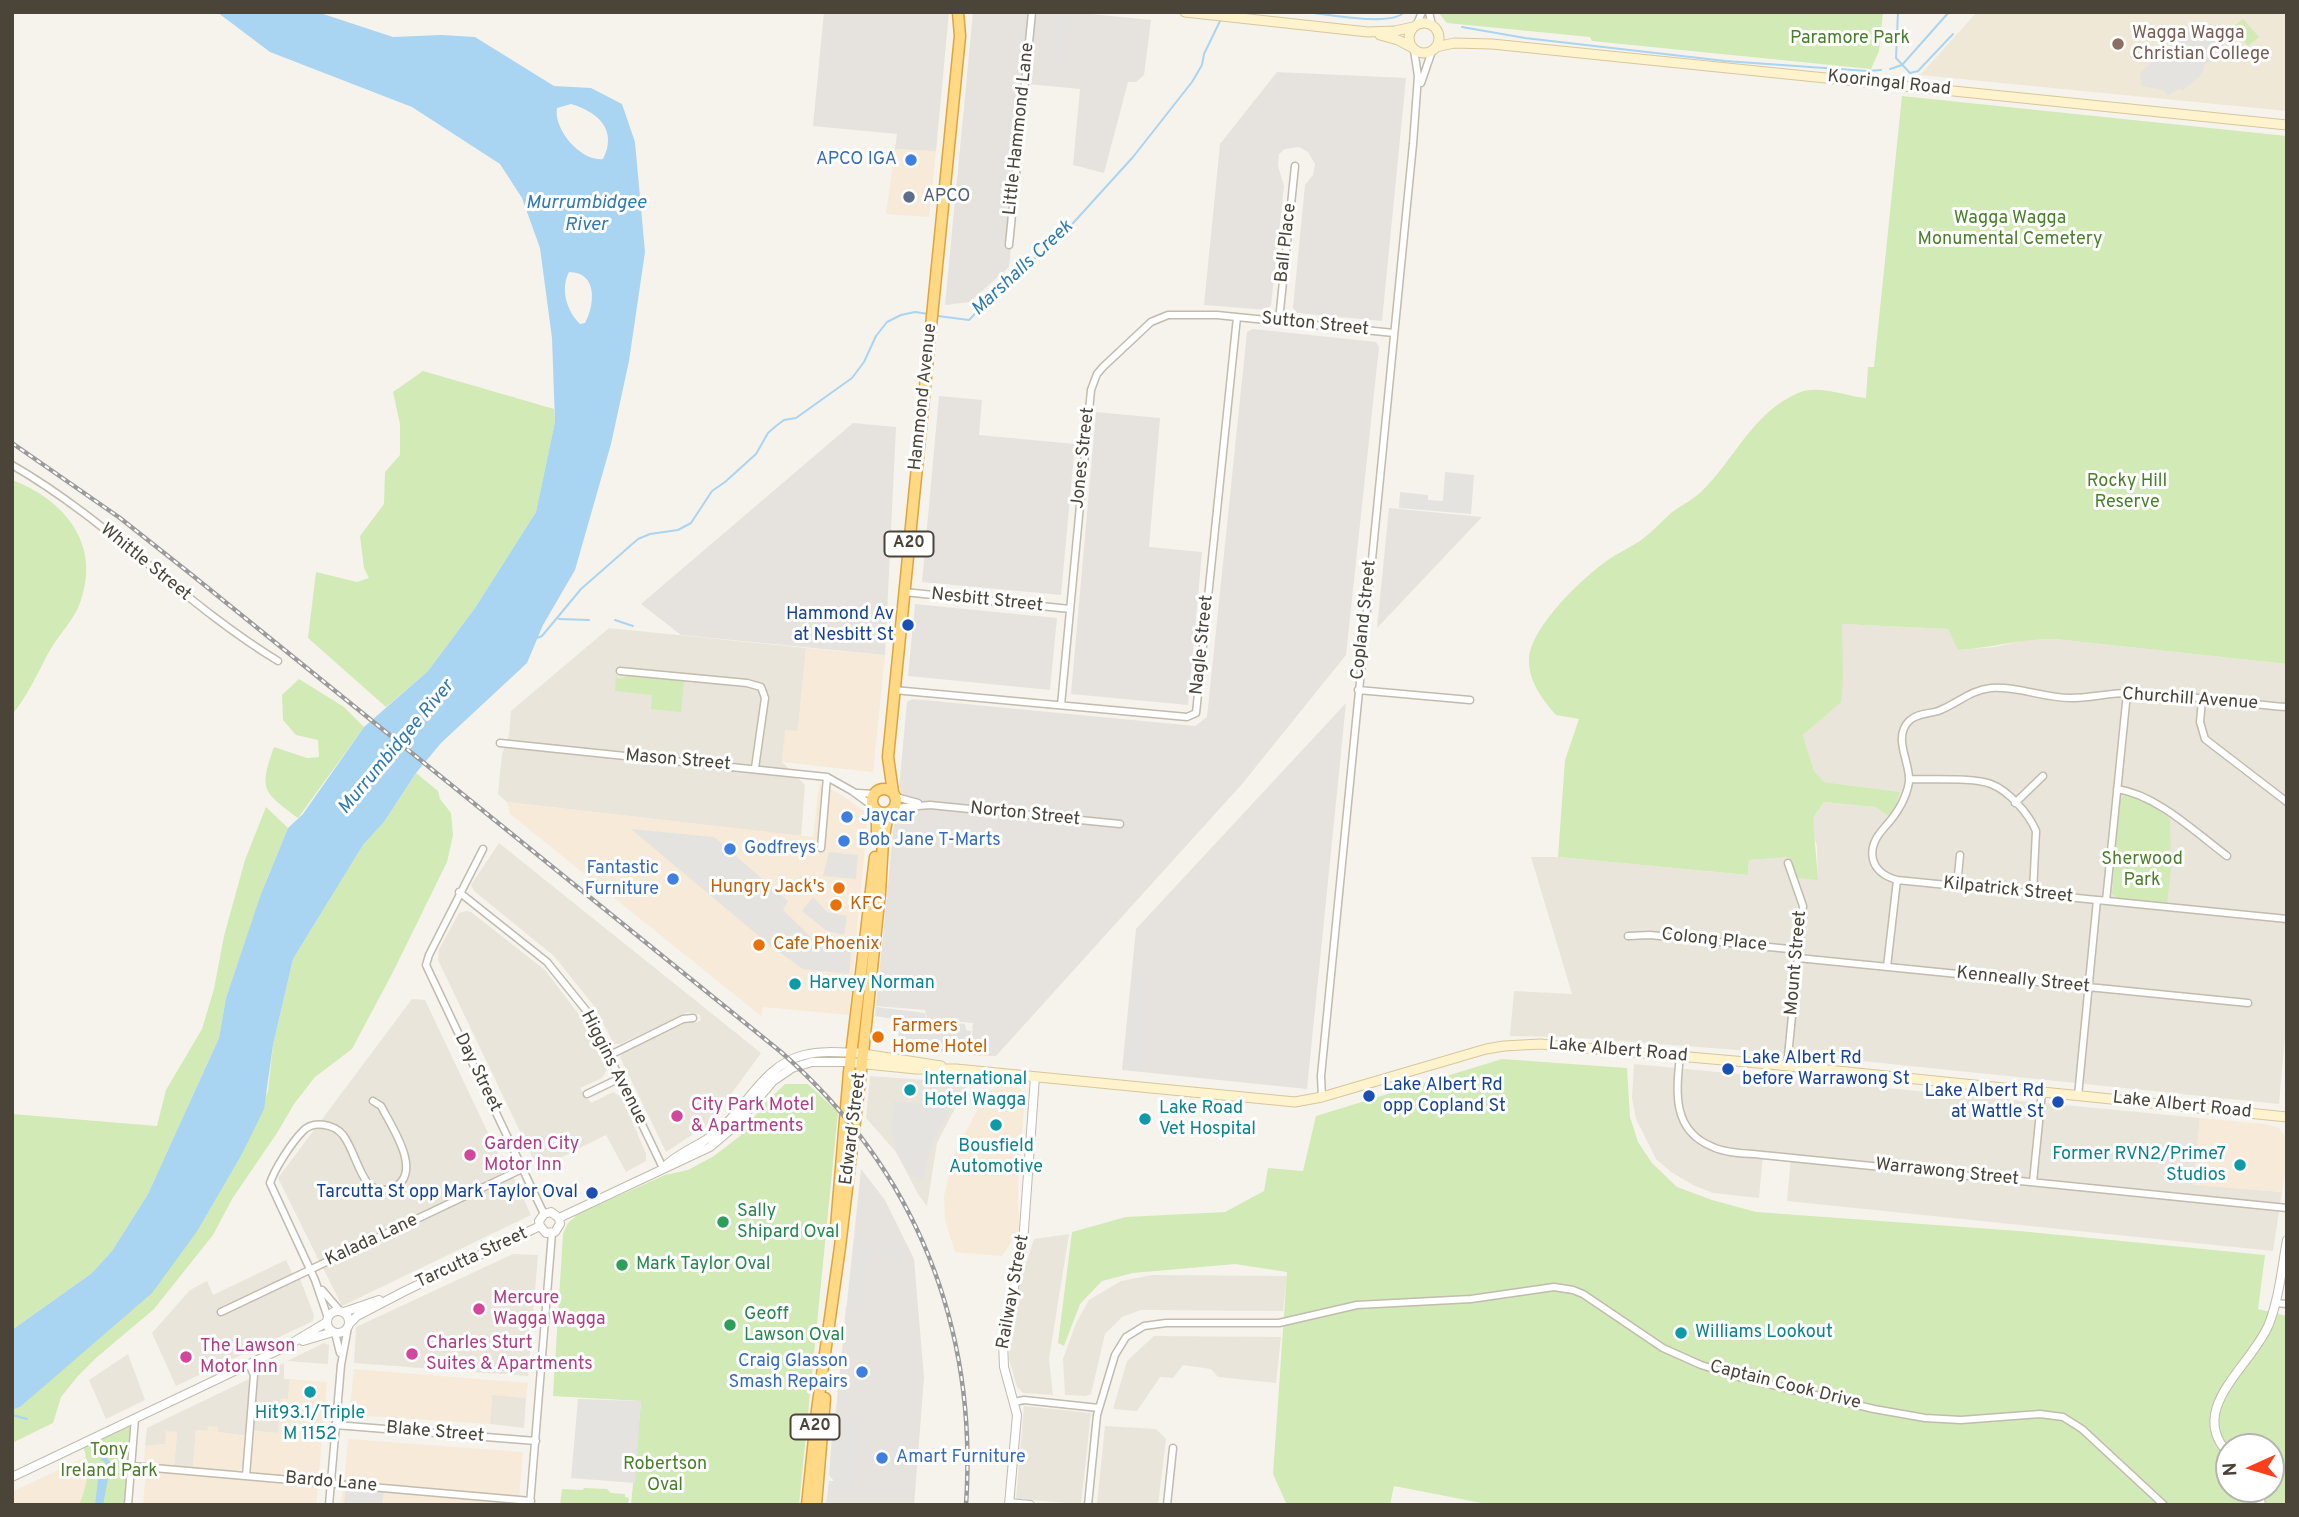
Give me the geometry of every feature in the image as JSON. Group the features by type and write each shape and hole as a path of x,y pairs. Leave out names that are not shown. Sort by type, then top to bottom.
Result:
{"highway":[{"name":"Hammond Avenue","path":"958,12 960,36"},
{"name":"Hammond Avenue","path":"877,792 888,757 960,36 966,12"},
{"name":"Hammond Avenue","path":"857,1058 880,893 883,841 894,802 888,757"},
{"path":"874,808 881,813 894,802 886,789 877,792"},
{"name":"A20","path":"857,1058 878,825 872,800 877,792"},
{"name":"Edward Street","path":"807,1505 817,1410 831,1321 838,1197 857,1058"},
{"name":"Edward Street","path":"816,1505 827,1350"}],"main road":[{"path":"1185,12 1368,32 1395,32 1415,26 1434,27 1439,40 1434,49 1425,54 1398,40 1368,32"},
{"path":"1413,48 1408,37 1415,26"},
{"name":"Kooringal Road","path":"1434,27 1460,39 1492,44 2287,125"},
{"name":"Kooringal Road","path":"1434,49 1454,43 1492,44"},
{"name":"Lake Albert Road","path":"857,1058 1286,1102 1322,1097 1504,1046 1540,1044 1787,1066 2284,1118"}],"street":[{"name":"Little Hammond Lane","path":"1009,246 1032,12"},
{"path":"1415,26 1422,12"},
{"path":"1429,12 1434,27"},
{"name":"Copland Street","path":"1413,48 1418,76 1413,144"},
{"name":"Copland Street","path":"1322,1097 1322,1064 1413,144 1421,81 1434,49"},
{"name":"Ball Place","path":"1279,320 1295,166"},
{"name":"Jones Street","path":"1061,705 1091,390 1097,374 1151,321 1158,318 1186,314 1237,317"},
{"name":"Sutton Street","path":"1237,317 1394,333"},
{"name":"Nagle Street","path":"894,690 1187,717 1196,713 1237,317"},
{"name":"Whittle Street","path":"12,465 95,523 236,635 278,661"},
{"name":"Nesbitt Street","path":"904,592 1070,609"},
{"path":"620,671 747,682 761,687 765,698 755,768"},
{"name":"Churchill Avenue","path":"1897,880 1877,869 1872,853 1878,835 1899,812 1909,779 1902,743 1906,724 1915,717 1945,708 1973,692 2006,688 2068,698 2127,693 2287,707"},
{"path":"1358,690 1470,700"},
{"path":"2106,901 2127,693"},
{"path":"2202,700 2200,722 2205,739 2287,802"},
{"name":"Mason Street","path":"500,743 827,777 874,808"},
{"path":"2015,803 2043,776"},
{"path":"821,848 827,777"},
{"path":"1909,779 1990,783 2015,803 2032,822 2036,831 2033,893"},
{"path":"2118,789 2153,801 2228,856"},
{"name":"Mason Street","path":"852,791 877,792"},
{"name":"Norton Street","path":"894,802 1120,824"},
{"name":"Norton Street","path":"894,802 930,805"},
{"path":"459,892 483,849"},
{"path":"1957,886 1960,855"},
{"name":"Mount Street","path":"1787,1066 1803,902 1788,863"},
{"path":"1887,967 1897,880"},
{"name":"Kilpatrick Street","path":"1897,880 2287,919"},
{"name":"Day Street","path":"459,892 429,954 428,970 544,1214"},
{"name":"Higgins Avenue","path":"459,892 552,968 589,1014 663,1168"},
{"path":"2078,1096 2097,900"},
{"name":"Colong Place","path":"1628,936 1650,935 1799,950"},
{"name":"Kenneally Street","path":"1798,958 2248,1003"},
{"path":"610,1055 683,1019 694,1018"},
{"name":"Warrawong Street","path":"1680,1056 1676,1088 1678,1109 1689,1129 1714,1148 2287,1208"},
{"path":"559,1218 663,1168 676,1165 736,1125 785,1071 802,1063 857,1058"},
{"name":"Railway Street","path":"1009,1504 1017,1423 1004,1367 1003,1342 1024,1238 1035,1077"},
{"path":"587,1094 620,1078"},
{"path":"2033,1182 2042,1092"},
{"path":"329,1505 335,1424 348,1317 327,1299 315,1280 270,1183 303,1131 321,1124 334,1128 343,1136 369,1185 383,1190 398,1185 406,1174 406,1159 381,1106 373,1101"},
{"name":"Kalada Lane","path":"221,1312 522,1169"},
{"path":"554,1213 559,1218 559,1227 552,1233 546,1233 540,1226 539,1221 544,1214 554,1213"},
{"name":"Tarcutta Street","path":"349,1326 357,1316 540,1226"},
{"path":"530,1503 552,1233"},
{"path":"2216,1433 2213,1420 2222,1394 2263,1337 2275,1303 2287,1240"},
{"path":"315,1280 340,1349 341,1365"},
{"name":"Captain Cook Drive","path":"1088,1505 1099,1408 1115,1355 1120,1345 1135,1331 1155,1324 1289,1322 1357,1304 1462,1300 1521,1293 1544,1287 1564,1288 1583,1294 1664,1348 1719,1371 1874,1409 1925,1418 1962,1420 2040,1414 2063,1418 2091,1436 2164,1505"},
{"name":"Tarcutta Street","path":"342,1312 405,1291"},
{"path":"2275,1303 2287,1304"},
{"path":"12,1477 287,1346 328,1320 333,1312 342,1312"},
{"path":"287,1346 341,1333 349,1326"},
{"path":"246,1476 254,1375 250,1364"},
{"path":"1014,1402 1099,1408"},
{"path":"128,1505 135,1418"},
{"name":"Blake Street","path":"335,1424 536,1441"},
{"path":"1167,1505 1173,1448"},
{"name":"Bardo Lane","path":"131,1466 530,1503"},
{"path":"1009,1504 1030,1505"}],"shaded area":[{"path":"824,12 949,12 936,151 895,149 897,134 813,126"},
{"path":"973,12 1071,12 1151,20 1144,75 1136,82 1128,82 1104,173 1073,165 1080,89 1027,84 1009,267 970,302 945,305"},
{"name":"Wagga Wagga Christian College","path":"1977,12 2287,12 2287,111 1920,75"},
{"path":"1056,17 1068,18 1063,62 1052,61"},
{"path":"2193,23 2211,29 2227,49 2212,62 2207,62 2202,74 2182,91 2180,88 2168,95 2163,90 2142,86 2140,73"},
{"path":"1277,72 1406,78 1382,321 1297,313 1293,308 1305,185 1313,175 1315,164 1308,152 1299,147 1285,149 1279,154 1278,166 1284,186 1271,305 1267,310 1204,305 1220,144"},
{"name":"APCO","path":"895,149 936,151 929,217 886,214"},
{"path":"1253,329 1376,342 1379,347 1346,655 1242,784 996,1056 970,1055 973,1023 927,1019 925,1010 876,1006 895,814 899,811 901,793 899,788 907,702 913,699 1195,726 1207,717 1247,332"},
{"path":"939,396 982,400 979,435 1075,444 1061,595 922,582"},
{"path":"1096,412 1160,418 1149,547 1202,552 1188,705 1071,694"},
{"path":"853,423 896,427 885,655 681,635 641,604"},
{"path":"1445,472 1474,475 1471,514 1399,508 1400,492 1428,495 1428,500 1443,501"},
{"path":"1389,508 1482,517 1377,628"},
{"path":"915,604 1057,618 1050,690 908,676"},
{"path":"1841,624 1948,629 1959,650 1995,647 2026,640 2055,639 2287,664 2287,1013 2279,1104 1804,1055 1566,1037 1510,1036 1514,991 1572,994 1531,857 1558,857 1748,875 1749,860 1789,857 1818,880 1813,819 1824,802 1875,807 1888,816 1900,792 1823,782 1814,771 1803,735 1841,701"},
{"path":"609,628 806,648 798,731 782,762 805,785 801,836 507,802 498,794 502,754 509,735 511,711"},
{"path":"806,648 885,655 873,772 782,762 785,730 798,731"},
{"path":"1346,703 1307,1089 1122,1070 1136,929"},
{"path":"819,784 840,794 868,814 849,1015 763,1007 761,1016 510,814 507,802 813,837"},
{"path":"631,829 714,837 788,901 783,910 815,941 821,946 846,948 851,953 849,974 803,969 772,947"},
{"path":"499,843 761,1053 710,1123 666,1152 620,1057 622,1052 685,1023 701,1020 700,1015 688,1012 620,1044 614,1044 594,1006 554,956 474,891 471,885"},
{"path":"829,852 858,855 856,879 823,876"},
{"path":"813,897 827,912 847,916 844,935 827,931 802,911"},
{"path":"471,912 545,970 587,1025 607,1070 602,1078 580,1088 591,1103 613,1092 622,1097 646,1154 646,1161 626,1172 606,1135 538,1169 438,960 439,949 459,913"},
{"path":"1136,974 1148,975 1139,1065 1127,1064"},
{"path":"412,999 425,1000 508,1175 460,1195 320,1263 278,1178"},
{"path":"876,1007 925,1013 926,1021 965,1024 966,1030 971,1031 969,1049 963,1048 963,1053 908,1051 908,1043 898,1042 900,1020 875,1016"},
{"path":"1634,1064 2200,1118 2194,1184 2282,1192 2273,1251 1787,1201 1791,1158 1763,1155 1759,1198 1713,1193 1671,1172 1656,1159 1636,1119 1632,1098"},
{"name":"International Hotel Wagga","path":"870,1076 968,1083 937,1143 927,1206 896,1152 866,1118"},
{"path":"1000,1086 1020,1088 1025,1096 1018,1183 1019,1230 1002,1256 955,1252 945,1220 944,1196 954,1154 987,1092"},
{"path":"894,1101 951,1107 933,1140 923,1179 912,1177 896,1152 892,1130"},
{"path":"2200,1118 2278,1127 2287,1139 2287,1162 2282,1192 2193,1185"},
{"path":"861,1169 885,1200 914,1259 924,1378 914,1505 826,1505 829,1481 834,1481 829,1475"},
{"path":"514,1178 531,1215 342,1306 323,1268"},
{"path":"1069,1234 1049,1359 1053,1395 1023,1393 1017,1387 1009,1359 1010,1331 1021,1279 1034,1239"},
{"path":"859,1242 901,1246 900,1256 895,1258 868,1253 863,1307 853,1306 849,1312 848,1327 844,1327 846,1306 852,1306 852,1298 848,1297 853,1252 857,1252"},
{"path":"513,1254 538,1255 528,1376 354,1363 356,1327"},
{"path":"286,1260 293,1275 218,1309 221,1316 300,1279 314,1315 313,1321 176,1386 152,1333 190,1290 207,1281 213,1295"},
{"path":"1152,1275 1287,1276 1283,1311 1141,1310 1122,1317 1105,1334 1091,1394 1065,1395 1063,1359 1076,1323 1089,1300 1121,1281"},
{"path":"1154,1336 1281,1337 1276,1383 1218,1377 1211,1369 1183,1365 1173,1378 1160,1377 1137,1411 1113,1409 1127,1361"},
{"path":"324,1343 329,1345 328,1364 287,1361"},
{"path":"128,1354 145,1400 106,1419 89,1380"},
{"path":"284,1363 284,1379 290,1379 288,1399 281,1399 278,1433 252,1431 256,1376"},
{"path":"354,1369 528,1383 526,1398 492,1395 490,1424 349,1415"},
{"path":"251,1378 247,1436 217,1432 218,1428 196,1430 193,1468 174,1466 177,1432 165,1444 145,1446 147,1428"},
{"path":"290,1379 327,1382 319,1474 316,1479 249,1473 252,1431 278,1433 281,1398 288,1399"},
{"path":"492,1394 526,1398 524,1428 490,1424"},
{"path":"578,1399 641,1401 635,1483 571,1478"},
{"path":"1024,1406 1091,1413 1081,1504 1016,1499"},
{"path":"860,1418 857,1455 852,1455 851,1461 856,1462 854,1479 844,1483 843,1494 828,1492 829,1481 834,1481 829,1475 833,1423 843,1423"},
{"path":"208,1426 218,1427 218,1432 247,1436 244,1465 238,1471 193,1468 196,1430 207,1431"},
{"path":"1105,1426 1156,1429 1166,1439 1158,1505 1097,1504"},
{"path":"166,1431 177,1432 174,1466 144,1464 145,1446 165,1444"},
{"path":"348,1439 523,1452 519,1498 344,1483"},
{"path":"87,1456 87,1489 79,1505 12,1505 12,1492"},
{"path":"146,1471 318,1485 316,1505 143,1505"},
{"path":"343,1487 519,1503 519,1505 341,1505"},
{"path":"346,1487 384,1490 382,1505 344,1505"}],"green space":[{"name":"Paramore Park","path":"1438,12 1883,12 1879,51 1871,69 1592,41 1590,37 1447,23"},
{"path":"2243,19 2259,37 2248,46 2233,27"},
{"name":"Rocky Hill Reserve","path":"1902,96 2287,136 2287,664 2055,639 1958,650 1948,629 1842,624 1841,702 1803,735 1814,771 1824,782 1900,792 1895,807 1888,816 1875,807 1824,802 1814,817 1818,880 1797,878 1789,857 1749,860 1748,875 1558,857 1565,760 1579,719 1556,715 1541,696 1533,682 1529,666 1532,645 1548,618 1572,590 1597,568 1644,538 1671,513 1698,494 1756,424 1782,401 1798,393 1814,390 1866,398 1868,367 1874,367"},
{"path":"423,371 554,409 555,422 536,512 475,608 428,671 386,707 308,638 316,572 357,582 369,578 364,568 360,536 384,504 385,472 400,455 400,424 393,392"},
{"path":"12,480 30,488 62,511 81,542 86,560 86,579 75,613 12,715"},
{"path":"627,676 684,681 681,712 651,709 652,695 615,691 616,677 620,679"},
{"path":"299,679 344,707 364,727 298,818 271,796 267,789 266,773 274,747 307,758 319,757 318,740 296,735 283,720 282,695"},
{"path":"416,773 438,791 440,799 451,813 453,835 447,862 352,1049 315,1077 294,1104 232,1199 213,1235 154,1309 78,1376 61,1397 53,1423 12,1443 12,1410 20,1407 62,1369 198,1230 241,1156 268,1091 273,1045 293,959 363,845 384,822"},
{"name":"Sherwood Park","path":"2131,795 2147,801 2170,819 2171,869 2167,904 2119,899 2112,894 2120,800 2123,796"},
{"path":"266,807 288,828 265,884 226,998 219,1038 148,1194 112,1251 92,1273 12,1330 12,1114 157,1126 166,1090 202,1029 245,860"},
{"path":"1502,1059 1627,1068 1630,1117 1638,1142 1652,1163 1677,1187 1712,1200 1756,1212 2019,1231 2265,1255 2258,1309 2287,1316 2287,1505 1492,1505 1394,1486 1390,1505 1287,1505 1273,1474 1287,1272 1235,1264 1133,1273 1102,1281 1080,1304 1064,1346 1058,1343 1072,1232 1126,1217 1225,1212 1264,1191 1268,1168 1303,1171 1316,1116"},
{"name":"Robertson Oval","path":"785,1084 808,1084 838,1112 799,1505 631,1505 641,1401 553,1396 563,1234 568,1223 578,1214 665,1175 688,1170 714,1156 740,1136 763,1105"},
{"name":"Tony Ireland Park","path":"135,1419 128,1505 79,1505 87,1474 87,1459 82,1444"},
{"path":"562,1489 607,1489 611,1493 625,1494 625,1497 629,1498 628,1505 560,1505"}],"water":[{"name":"Murrumbidgee River","path":"217,12 317,12 393,37 475,37 554,86 591,88 622,104 635,142 645,252 629,361 611,444 575,570 543,625 527,663 441,743 416,773 384,822 363,845 293,959 273,1045 264,1109 241,1156 198,1230 152,1293 20,1407 12,1410 12,1330 92,1273 112,1251 148,1194 219,1038 226,998 261,894 288,828 303,814 364,727 428,671 475,608 536,512 555,422 552,338 540,248 522,198 500,164 412,107 270,52","holes":["571,104 590,112 603,124 608,139 603,159 595,159 578,150 564,134 559,125 557,108","569,272 585,277 592,291 591,307 585,323 580,324 568,307 565,286"]},
{"path":"104,1455 111,1463 103,1505 95,1505 100,1464 104,1465 105,1462 100,1459"}],"waterway":[{"path":"1306,12 1373,19 1387,19 1404,12"},
{"path":"1898,12 1896,58 1910,73 1918,71 1953,34"},
{"path":"1890,69 1902,65 1949,12"},
{"name":"Marshalls Creek","path":"938,316 969,320 996,292 1065,232 1133,157 1192,82 1221,19"},
{"path":"1462,27 1525,38 1725,61 1881,70"},
{"name":"Marshalls Creek","path":"537,638 542,636 581,589 638,539 650,534 678,530 691,523 712,491 756,454 768,433 784,420 796,418 852,378 887,322 915,312 929,314"},
{"path":"559,619 589,620"},
{"path":"615,620 633,626"},
{"path":"12,1415 27,1419"},
{"path":"109,1464 115,1466"}],"railway":[{"path":"12,443 120,518 192,575 781,1052 828,1098 869,1148 902,1200 929,1256 948,1315 961,1376 967,1439 966,1505"}],"place":[{"name":"Wagga Wagga Christian College","path":"2118,44"},
{"name":"APCO IGA","path":"911,160"},
{"name":"APCO","path":"909,197"},
{"name":"Hammond Av at Nesbitt St","path":"908,625"},
{"name":"Jaycar","path":"847,817"},
{"name":"Bob Jane T-Marts","path":"844,841"},
{"name":"Godfreys","path":"730,849"},
{"name":"Fantastic Furniture","path":"673,879"},
{"name":"Hungry Jack's","path":"839,888"},
{"name":"KFC","path":"836,905"},
{"name":"Cafe Phoenix","path":"759,945"},
{"name":"Harvey Norman","path":"795,984"},
{"name":"Farmers Home Hotel","path":"878,1037"},
{"name":"Lake Albert Rd before Warrawong St","path":"1728,1069"},
{"name":"International Hotel Wagga","path":"910,1090"},
{"name":"Lake Albert Rd opp Copland St","path":"1369,1096"},
{"name":"Lake Albert Rd at Wattle St","path":"2058,1102"},
{"name":"City Park Motel & Apartments","path":"677,1116"},
{"name":"Lake Road Vet Hospital","path":"1145,1119"},
{"name":"Bousfield Automotive","path":"996,1125"},
{"name":"Garden City Motor Inn","path":"470,1155"},
{"name":"Former RVN2/Prime7 Studios","path":"2240,1165"},
{"name":"Tarcutta St opp Mark Taylor Oval","path":"592,1193"},
{"name":"Sally Shipard Oval","path":"723,1222"},
{"name":"Mark Taylor Oval","path":"622,1265"},
{"name":"Mercure Wagga Wagga","path":"479,1309"},
{"name":"Geoff Lawson Oval","path":"730,1325"},
{"name":"Williams Lookout","path":"1681,1333"},
{"name":"Charles Sturt Suites & Apartments","path":"412,1354"},
{"name":"The Lawson Motor Inn","path":"186,1357"},
{"name":"Craig Glasson Smash Repairs","path":"862,1372"},
{"name":"Hit93.1/Triple M 1152","path":"310,1392"},
{"name":"Amart Furniture","path":"882,1458"}],"park label":[{"name":"Wagga Wagga Monumental Cemetery","path":"2010,229"}]}
